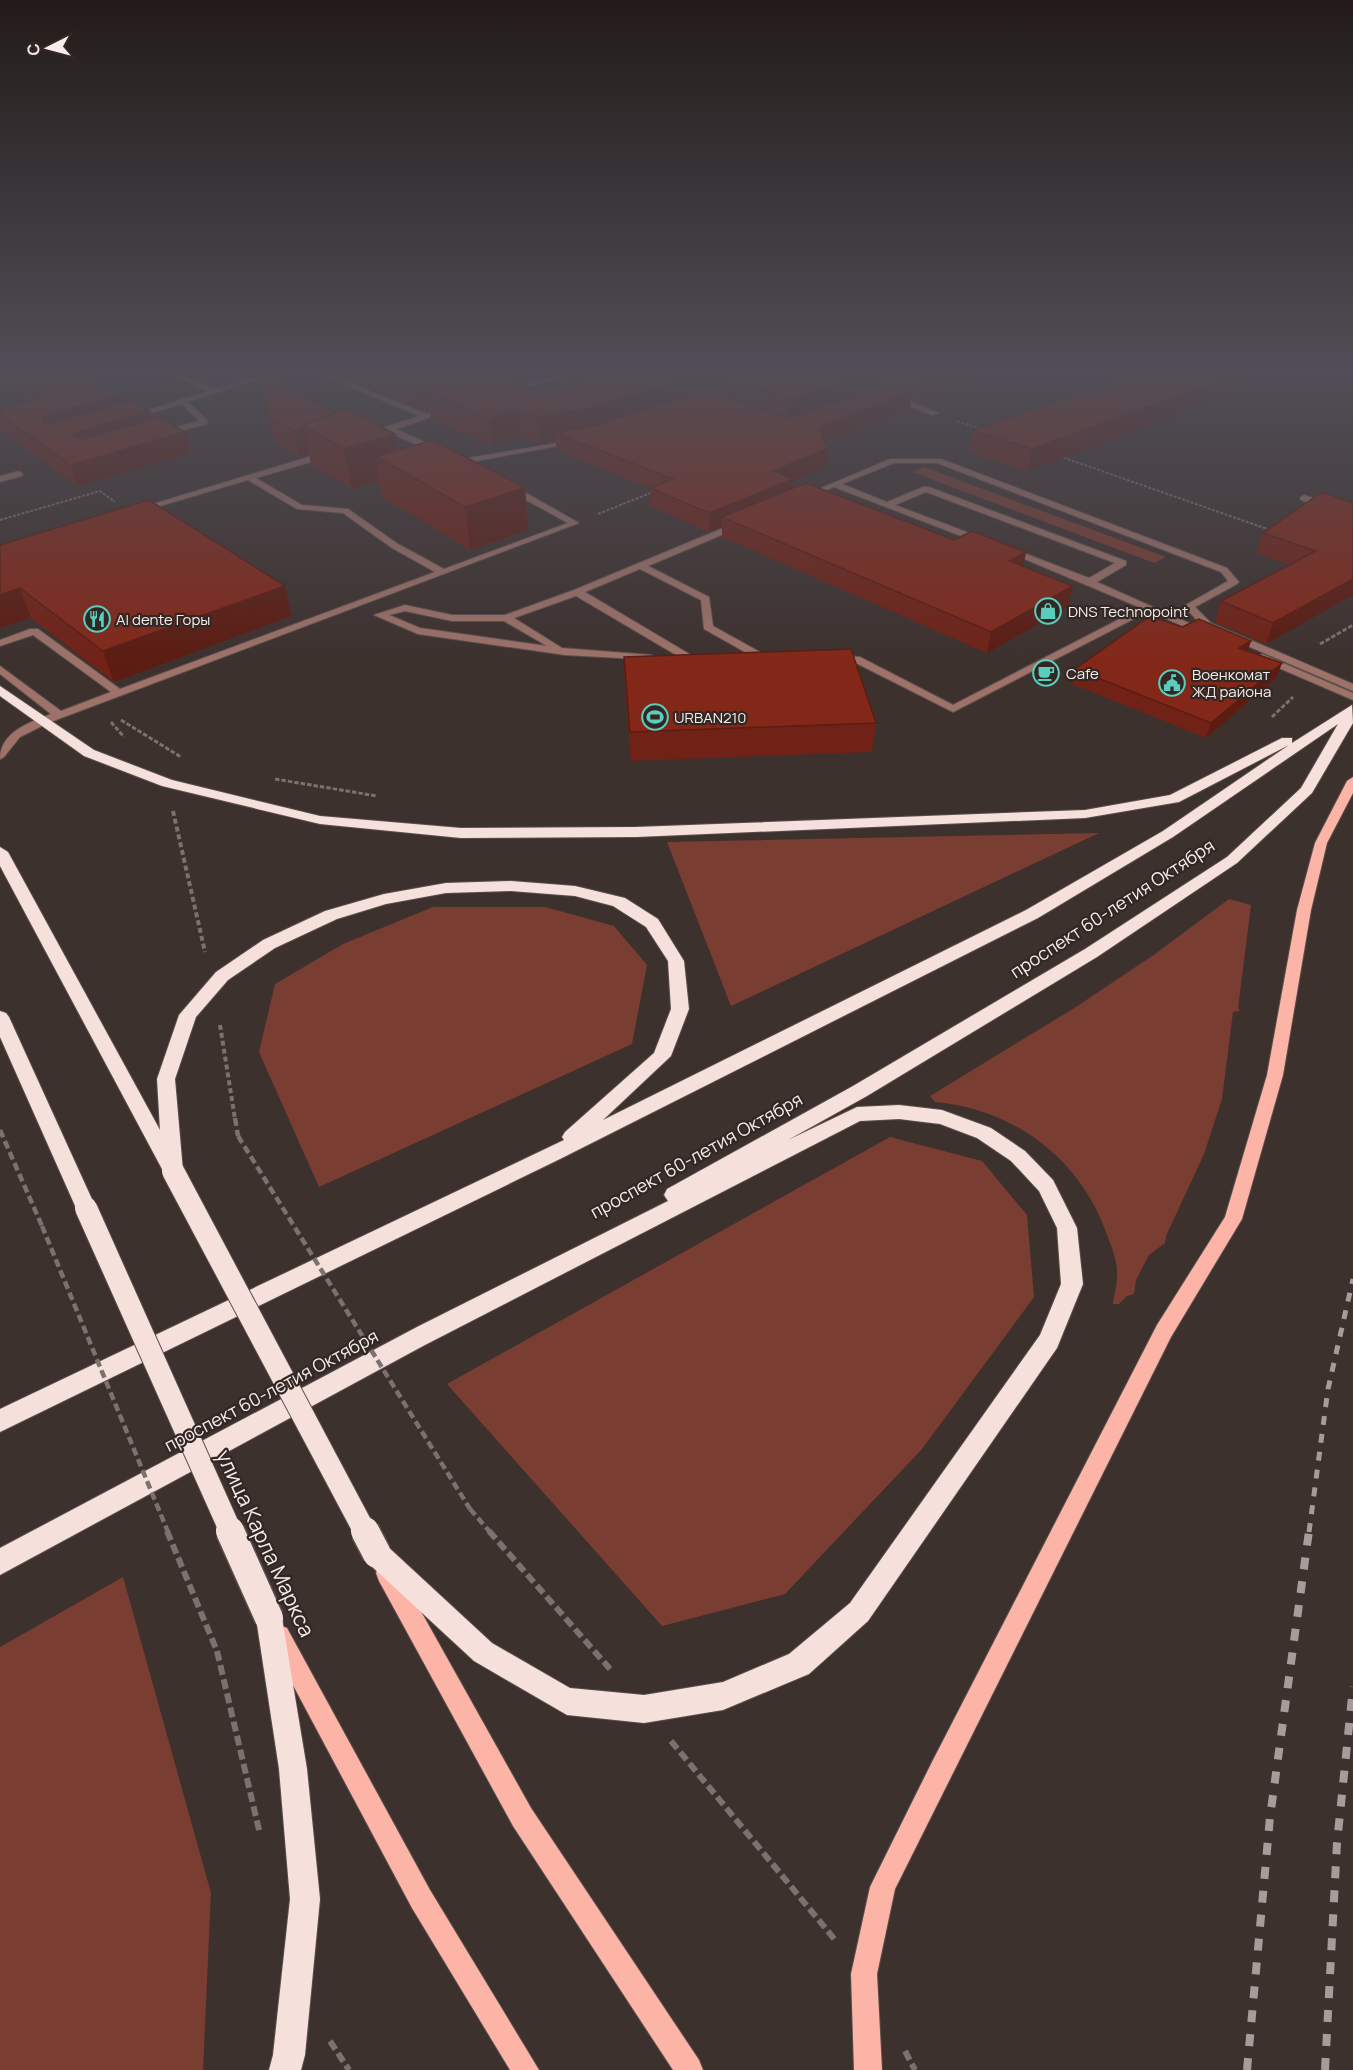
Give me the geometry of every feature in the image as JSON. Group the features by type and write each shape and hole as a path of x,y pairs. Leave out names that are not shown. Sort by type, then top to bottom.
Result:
{"highway":[{"path":"0,690 89,753 167,783 320,820 461,833 636,832 1084,814 1174,799 1353,709"},
{"name":"проспект 60-летия Октября","path":"0,1421 553,1154 1032,914 1168,834 1353,709"},
{"name":"проспект 60-летия Октября","path":"0,1562 416,1339 861,1091 1091,953 1232,860 1307,790 1353,709"},
{"path":"0,852 377,1554 483,1652 567,1701 645,1708 723,1696 799,1664 859,1612 1049,1341 1072,1284 1067,1228 1046,1186 1018,1156 984,1133 942,1118 899,1112 856,1114 416,1339"},
{"path":"173,1171 166,1079 188,1015 213,985 222,976 269,944 332,915 384,899 446,888 511,886 575,891 619,902 652,923 676,961 680,1009 662,1056 553,1154"},
{"name":"улица Карла Маркса","path":"0,1017 269,1618"},
{"path":"0,1051 30,1083"},
{"path":"269,1618 293,1769 305,1899 289,2055 285,2070"}],"main road":[{"path":"868,2070 864,1974 883,1887 939,1772 1164,1331 1233,1219 1275,1075 1304,910 1321,843 1353,781"},
{"path":"377,1554 522,1817 689,2070"},
{"name":"улица Карла Маркса","path":"269,1618 421,1899 525,2070"}],"street":[{"path":"130,512 274,470"},
{"path":"476,470 482,473"},
{"path":"790,502 871,470"},
{"path":"961,470 1224,570 1234,582 1189,606 1207,625 1353,697"},
{"path":"0,479 19,474"},
{"path":"248,477 300,507 345,511 395,546 443,572"},
{"path":"502,484 575,523"},
{"path":"834,484 990,543"},
{"path":"889,504 927,489 1123,563 1090,582"},
{"path":"1304,498 1353,515"},
{"path":"704,660 565,652 418,631 379,615 405,608 452,618 506,618 577,592 746,521"},
{"path":"0,755 16,735 44,721 575,523"},
{"path":"1001,548 1353,688"},
{"path":"640,566 706,599 708,627 768,658 740,659"},
{"path":"577,592 692,660"},
{"path":"823,658 856,659 953,709 1148,608"},
{"path":"506,618 565,652"},
{"path":"0,644 34,631 119,693"},
{"path":"0,669 59,715"}],"path":[{"path":"1097,470 1274,531"},
{"path":"575,523 662,489"},
{"path":"0,520 100,491 130,512"},
{"path":"1264,724 1298,692 1273,671 1353,625"},
{"path":"92,703 186,761"},
{"path":"92,703 167,783 213,985 238,1136 470,1509 645,1708 864,1974"},
{"path":"266,778 383,797"},
{"path":"0,1130 42,1226 217,1651"},
{"path":"900,2041 915,2070"}],"shaded area":[{"path":"931,470 1166,557 1154,563 912,472"},
{"path":"1099,833 731,1006 667,842"},
{"path":"1229,899 1251,905 1238,1008 1240,1011 1233,1012 1222,1099 1204,1154 1166,1236 1165,1243 1149,1255 1136,1280 1134,1294 1127,1296 1119,1304 1113,1304 1117,1270 1110,1243 1094,1205 1079,1181 1061,1160 1040,1142 1017,1127 991,1115 935,1102 930,1096 1076,1007 1155,954"},
{"path":"433,907 545,907 614,926 647,965 632,1044 319,1187 259,1052 275,984 343,944"},
{"path":"890,1137 982,1161 1027,1215 1034,1297 922,1449 785,1594 662,1626 447,1384"},
{"path":"123,1577 211,1893 203,2070 0,2070 0,1647"}],"building":[{"path":"400,470 490,470 525,488 465,507"},
{"path":"649,470 776,470 773,471 793,479 709,513 650,488 673,479"},
{"path":"806,483 954,540 972,531 1026,552 1009,561 1073,586 991,632 722,517"},
{"path":"1322,492 1353,503 1353,579 1273,623 1221,601 1316,551 1263,533"},
{"path":"149,500 285,586 103,651 20,588 0,595 0,545"},
{"name":"Военкомат ЖД района","path":"1150,616 1182,627 1199,619 1251,641 1239,648 1282,663 1211,723 1075,669"},
{"path":"851,649 876,723 630,732 624,657"}],"railway":[{"path":"1309,1532 1328,1389 1353,1279"},
{"path":"1247,2070 1270,1817 1309,1531"},
{"path":"1325,2070 1337,1843 1353,1687"}],"place":[{"name":"DNS Technopoint","path":"1048,611"},
{"name":"Al dente Горы","path":"97,619"},
{"name":"Cafe","path":"1046,673"},
{"name":"Военкомат ЖД района","path":"1172,683"},
{"name":"URBAN210","path":"655,717"}]}
